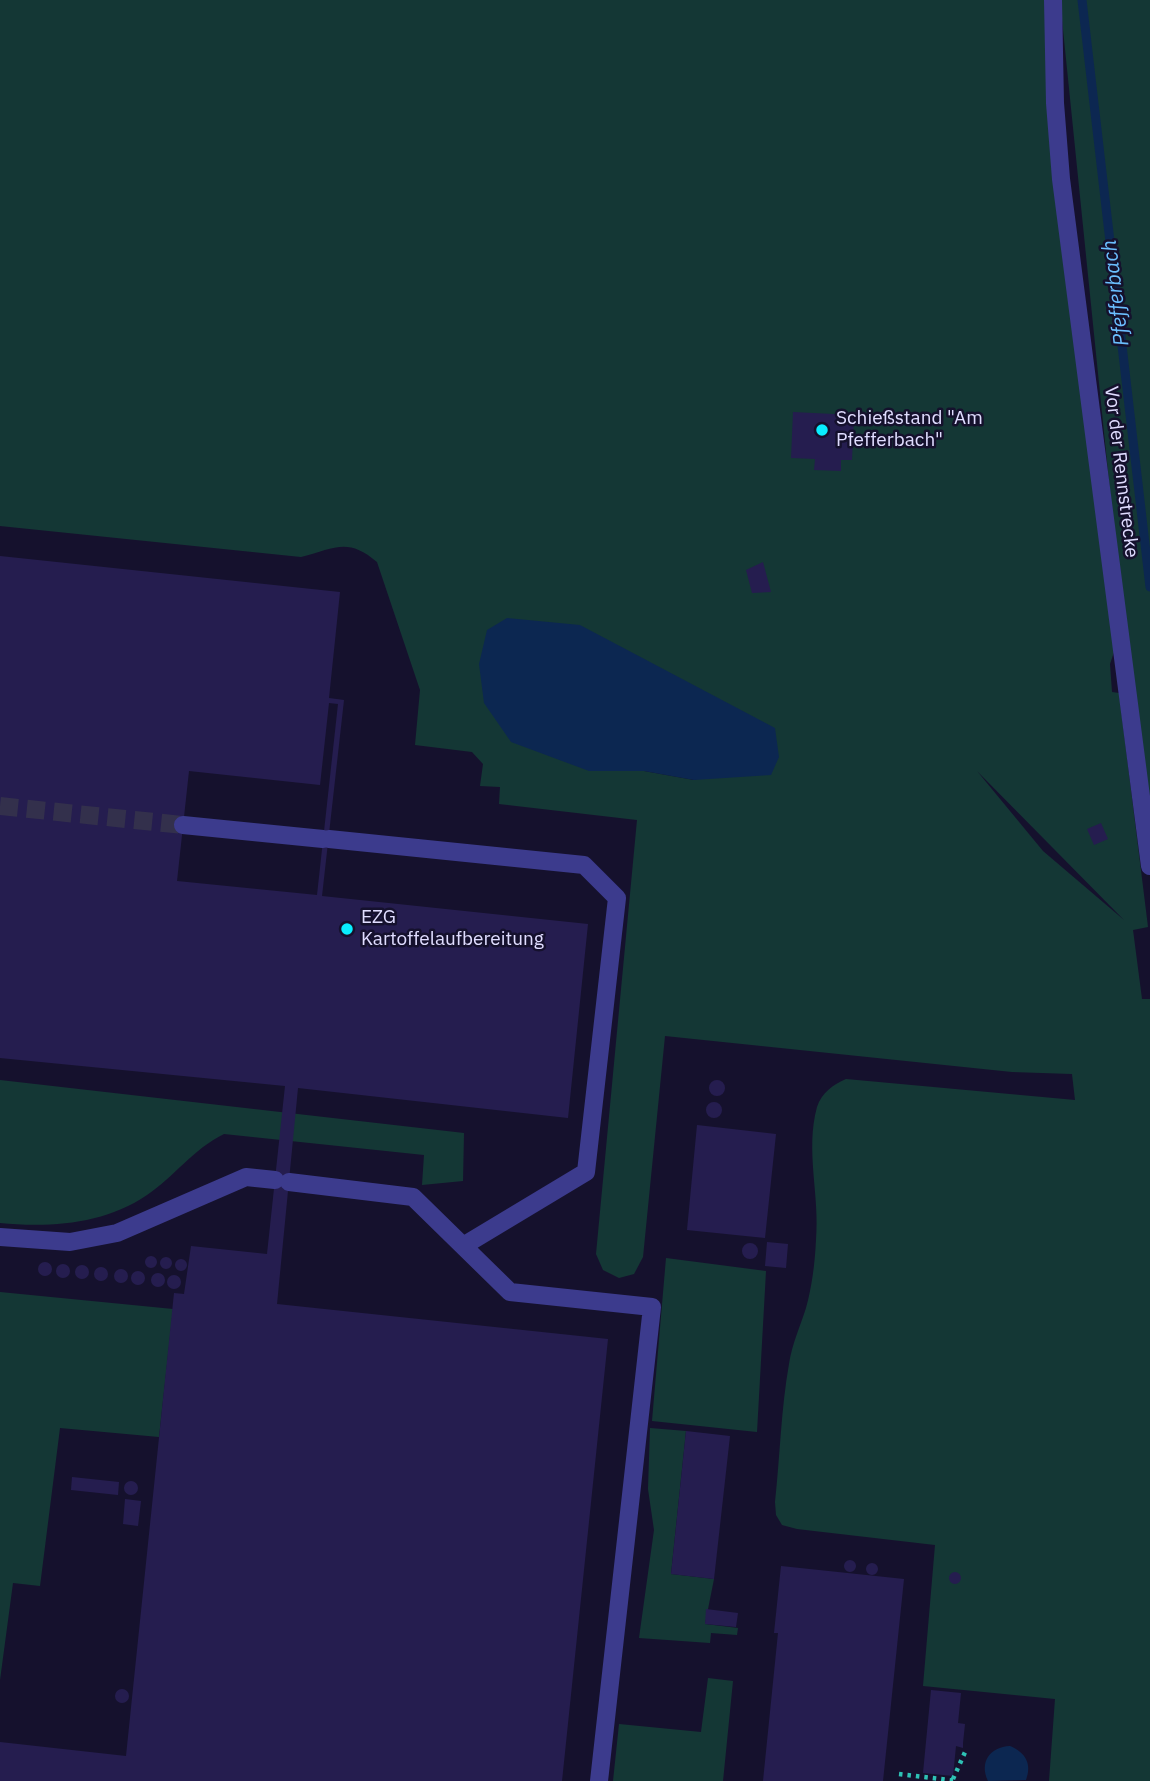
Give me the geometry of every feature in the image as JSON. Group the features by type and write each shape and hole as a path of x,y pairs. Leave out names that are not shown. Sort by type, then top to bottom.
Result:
{"lane":[{"name":"Vor der Rennstrecke","path":"1053,0 1055,103 1061,178 1150,866"},
{"path":"183,825 584,865 617,898 586,1172 463,1246"},
{"path":"0,1237 70,1242 117,1233 246,1177 413,1197 510,1292 652,1307 599,1781"}],"path":[{"path":"899,1774 955,1780 967,1750"}],"green space":[{"path":"0,0 1045,0 1071,317 1114,652 1110,664 1112,692 1119,693 1148,927 1133,930 1142,999 1150,999 1150,1781 1049,1781 1055,1699 923,1686 935,1545 797,1529 782,1525 776,1515 786,1381 792,1349 808,1300 814,1266 817,1223 812,1140 817,1107 822,1097 846,1079 1075,1100 1072,1074 1012,1072 665,1036 643,1257 634,1274 619,1278 603,1270 596,1254 637,820 499,804 500,787 480,786 483,764 472,752 415,745 420,690 377,562 358,549 332,548 301,557 0,526","holes":["779,757 694,780 644,771 589,771","977,771 1124,920 1043,851"]},
{"path":"1060,0 1150,0 1150,808 1116,550"},
{"path":"0,1080 464,1133 463,1181 422,1185 424,1155 224,1134 203,1147 166,1180 131,1205 76,1222 38,1225 0,1223"},
{"path":"666,1258 766,1271 757,1432 652,1421"},
{"path":"0,1292 173,1309 159,1437 60,1428 40,1586 13,1583 0,1680"},
{"path":"650,1428 686,1431 671,1574 714,1579 705,1624 738,1628 737,1635 711,1633 710,1643 639,1638 654,1530 648,1489"},
{"path":"708,1678 733,1681 723,1781 613,1781 619,1724 701,1732"}],"water":[{"path":"507,618 580,625 775,728 779,757 771,775 694,780 644,771 589,771 511,742 484,703 479,664 487,630"},
{"path":"1010,1746 1020,1752 1028,1764 1026,1780 988,1781 985,1768 988,1757 997,1749"}],"building":[{"path":"793,412 854,415 852,460 841,460 841,471 814,470 815,459 791,458"},
{"path":"0,556 340,592 329,698 344,700 322,896 588,924 568,1118 298,1088 277,1304 608,1339 562,1781 0,1781 0,1742 126,1756 174,1293 184,1294 191,1246 267,1254 285,1086 0,1058","holes":["329,703 338,704 317,895 177,881 189,771 320,785"]},
{"path":"763,562 771,592 752,593 746,570"},
{"path":"1101,823 1108,839 1094,845 1087,829"},
{"path":"714,1080 720,1080 725,1088 723,1094 714,1096 709,1091 709,1085"},
{"path":"711,1102 717,1102 722,1110 720,1116 711,1118 706,1113 706,1107"},
{"path":"697,1125 776,1134 765,1238 687,1230"},
{"path":"767,1242 788,1244 786,1268 765,1266"},
{"path":"750,1243 758,1251 750,1259 742,1251"},
{"path":"151,1256 157,1262 151,1268 145,1262"},
{"path":"166,1257 172,1263 166,1269 160,1263"},
{"path":"181,1259 187,1265 181,1271 175,1265"},
{"path":"42,1262 48,1262 52,1269 48,1276 42,1276 38,1272 38,1266"},
{"path":"60,1264 66,1264 70,1271 66,1278 60,1278 56,1274 56,1268"},
{"path":"79,1265 85,1265 89,1272 85,1279 79,1279 75,1275 75,1269"},
{"path":"98,1267 104,1267 108,1274 104,1281 98,1281 94,1277 94,1271"},
{"path":"118,1269 124,1269 128,1276 124,1283 118,1283 114,1279 114,1273"},
{"path":"135,1271 141,1271 145,1278 141,1285 135,1285 131,1281 131,1275"},
{"path":"155,1273 161,1273 165,1280 161,1287 155,1287 151,1283 151,1277"},
{"path":"171,1275 177,1275 181,1282 177,1289 171,1289 167,1285 167,1279"},
{"path":"686,1431 730,1436 714,1579 671,1574"},
{"path":"72,1477 119,1482 118,1495 71,1490"},
{"path":"131,1481 136,1483 136,1493 131,1495 126,1493 124,1488 126,1483"},
{"path":"125,1499 141,1501 138,1526 123,1524"},
{"path":"850,1560 856,1566 850,1572 844,1566"},
{"path":"872,1563 878,1569 872,1575 866,1569"},
{"path":"781,1566 904,1579 883,1781 763,1781 778,1633 774,1633"},
{"path":"955,1572 961,1578 955,1584 949,1578"},
{"path":"706,1609 738,1613 736,1627 705,1624"},
{"path":"122,1689 127,1691 127,1701 122,1703 117,1701 115,1696 117,1691"},
{"path":"931,1690 961,1693 958,1723 965,1724 963,1748 956,1746 953,1776 923,1773"}],"waterway":[{"name":"Pfefferbach","path":"1082,0 1150,587"}],"tunnel":[{"path":"0,806 183,825"}],"place":[{"name":"Schießstand \"Am Pfefferbach\"","path":"822,430"},
{"name":"EZG Kartoffelaufbereitung","path":"347,929"}]}
